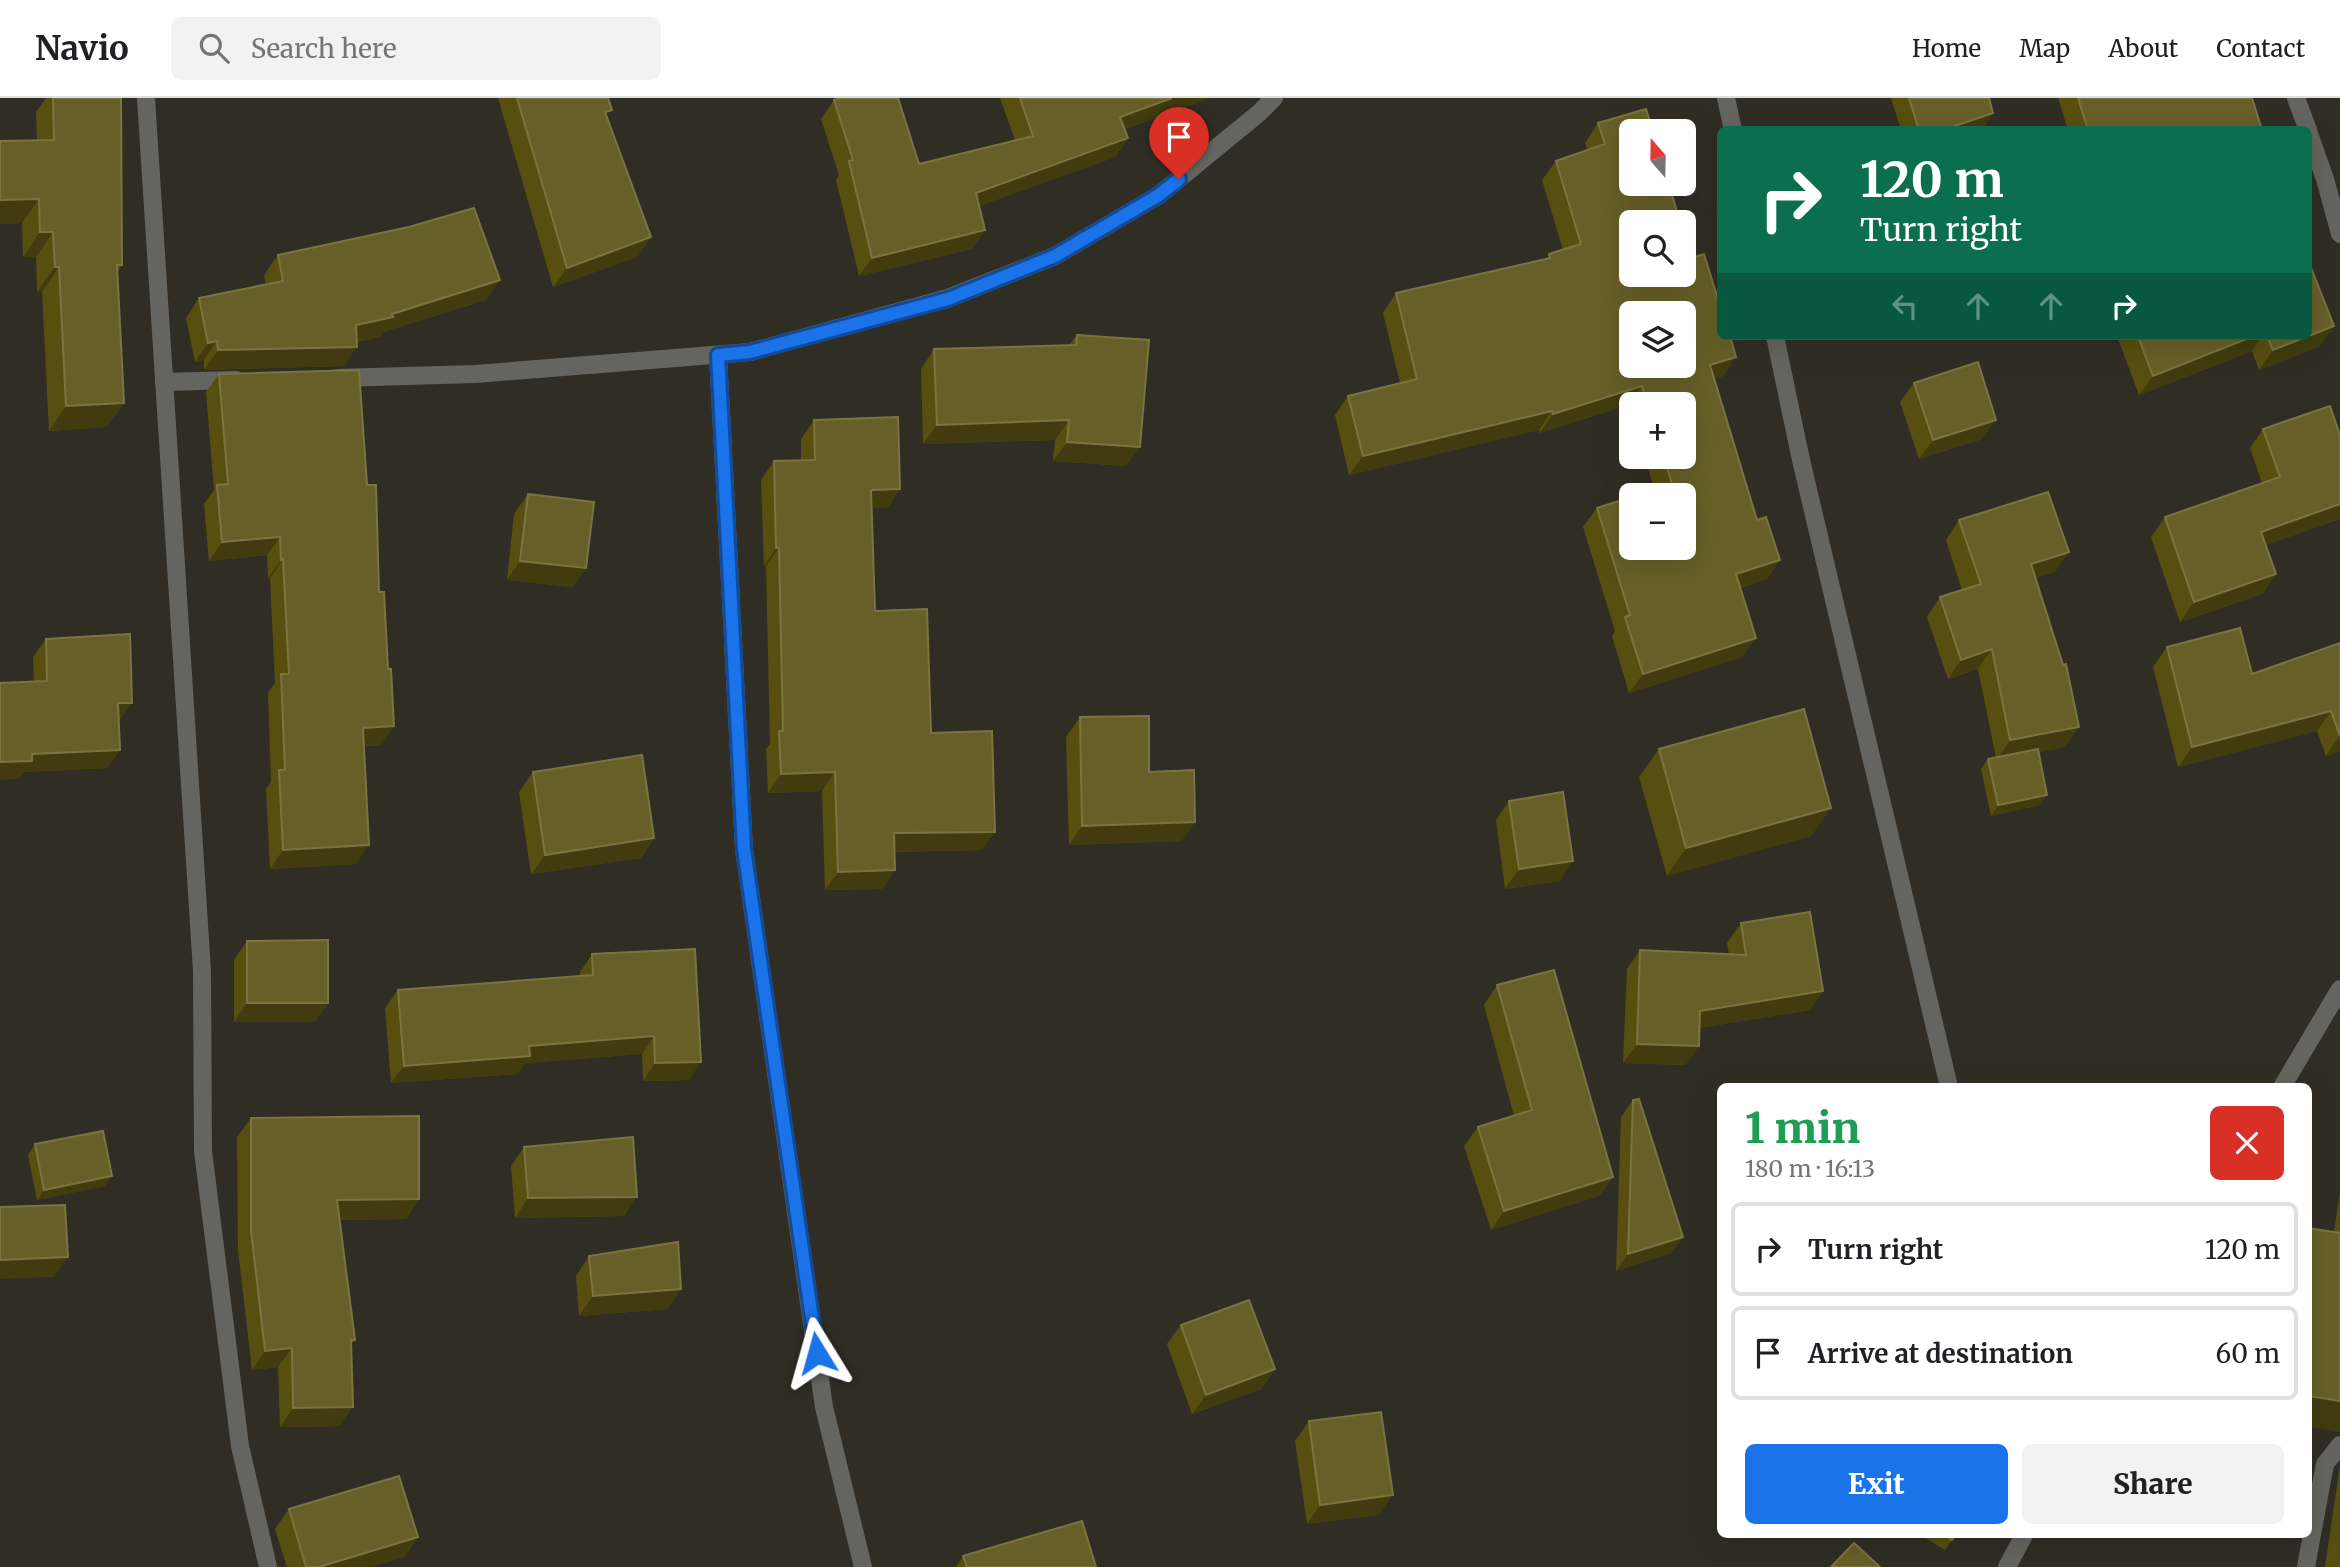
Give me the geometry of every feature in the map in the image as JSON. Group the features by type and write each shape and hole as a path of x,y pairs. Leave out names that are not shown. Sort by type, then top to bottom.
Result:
{"street":[{"path":"146,98 202,971 203,1152 240,1446 268,1567"},
{"path":"326,378 475,374 750,352 948,299 1055,256 1159,195 1274,98"},
{"path":"1726,98 1732,126"},
{"path":"2296,98 2306,126"},
{"path":"2312,142 2340,234"},
{"path":"1777,340 1801,460 1948,1083"},
{"path":"718,355 744,849 824,1407 863,1567"},
{"path":"164,382 259,380"},
{"path":"2284,1083 2340,989"},
{"path":"2312,1534 2325,1464 2340,1445"},
{"path":"2007,1567 2022,1538"},
{"path":"2306,1567 2311,1538"}],"building":[{"path":"53,98 121,98 122,265 117,265 124,403 66,406 59,267 55,267 53,232 40,232 39,199 0,200 0,141 54,140"},
{"path":"517,98 608,98 612,110 605,112 651,237 567,268"},
{"path":"898,98 919,164 1033,136 1020,98 1172,98 1120,117 1128,138 976,193 985,230 872,258 849,161 853,160 834,100"},
{"path":"1909,98 1989,98 1993,113 1955,126 1918,126"},
{"path":"2078,98 2252,98 2261,126 2087,126"},
{"path":"1646,109 1649,119 1619,119 1619,196 1672,196 1677,210 1619,210 1619,287 1696,287 1696,256 1704,254 1717,296 1717,340 1731,340 1736,357 1710,365 1757,520 1766,517 1780,560 1736,574 1756,638 1643,674 1625,617 1630,615 1597,508 1619,501 1619,560 1696,560 1696,483 1672,483 1668,469 1696,469 1696,392 1644,392 1642,386 1553,414 1552,411 1363,456 1348,396 1417,379 1396,293 1550,258 1549,254 1581,244 1556,161 1605,144 1598,123"},
{"path":"474,208 500,280 392,314 393,317 356,325 357,347 218,350 217,341 208,343 199,298 283,281 278,255 409,227"},
{"path":"2312,270 2334,326 2312,335"},
{"path":"1077,335 1149,340 1140,447 1067,442 1069,420 937,425 934,349 1076,345"},
{"path":"2140,340 2244,340 2153,376"},
{"path":"2269,340 2298,340 2273,350"},
{"path":"1978,362 1996,420 1933,440 1914,383"},
{"path":"359,370 367,485 376,485 379,592 384,592 394,726 363,728 369,845 283,850 279,770 285,770 281,674 289,674 283,559 281,560 280,537 222,542 217,485 228,484 219,374"},
{"path":"2330,406 2340,435 2340,504 2261,532 2276,574 2194,602 2165,517 2280,477 2263,429"},
{"path":"898,417 900,489 871,490 875,611 927,609 931,733 992,731 995,832 894,833 895,870 838,872 835,772 781,774 779,731 783,731 779,548 776,548 774,461 815,460 814,420"},
{"path":"2048,492 2069,552 2031,564 2063,665 2066,664 2079,727 2010,740 1992,649 1961,660 1940,597 1981,584 1959,520"},
{"path":"528,494 594,502 586,568 520,561"},
{"path":"2240,628 2252,674 2340,643 2340,736 2331,711 2192,747 2167,647"},
{"path":"130,634 132,703 118,703 120,750 32,754 32,761 0,762 0,683 47,681 46,639"},
{"path":"1804,709 1831,808 1686,848 1659,749"},
{"path":"1149,716 1149,772 1194,770 1195,822 1082,826 1080,717"},
{"path":"2038,749 2047,795 1998,805 1988,759"},
{"path":"642,755 654,838 545,855 533,772"},
{"path":"1563,792 1573,861 1519,869 1509,801"},
{"path":"1810,912 1823,991 1700,1011 1699,1046 1637,1044 1640,950 1746,955 1741,923"},
{"path":"328,940 328,1003 247,1003 247,941"},
{"path":"695,949 701,1062 655,1063 654,1036 529,1046 530,1056 404,1066 398,990 593,975 592,954"},
{"path":"1554,970 1613,1177 1504,1211 1478,1127 1532,1110 1497,985"},
{"path":"1639,1099 1683,1237 1628,1254 1633,1100"},
{"path":"419,1116 419,1199 337,1200 355,1340 351,1340 353,1407 293,1408 292,1348 265,1351 251,1230 251,1118"},
{"path":"103,1131 112,1176 44,1190 35,1144"},
{"path":"633,1137 637,1197 528,1198 524,1147"},
{"path":"65,1205 68,1257 0,1260 0,1207"},
{"path":"2312,1229 2340,1233 2340,1401 2312,1397"},
{"path":"678,1242 681,1289 593,1296 589,1256"},
{"path":"1249,1300 1275,1369 1206,1395 1181,1325"},
{"path":"1381,1412 1393,1495 1320,1505 1309,1421"},
{"path":"399,1476 418,1537 319,1567 306,1567 289,1509"},
{"path":"1082,1521 1096,1567 967,1567 963,1556"},
{"path":"1854,1543 1880,1567 1831,1567"}],"route":[{"path":"817,1353 744,849 718,355 750,352 948,299 1055,256 1159,195 1179,179"}]}
